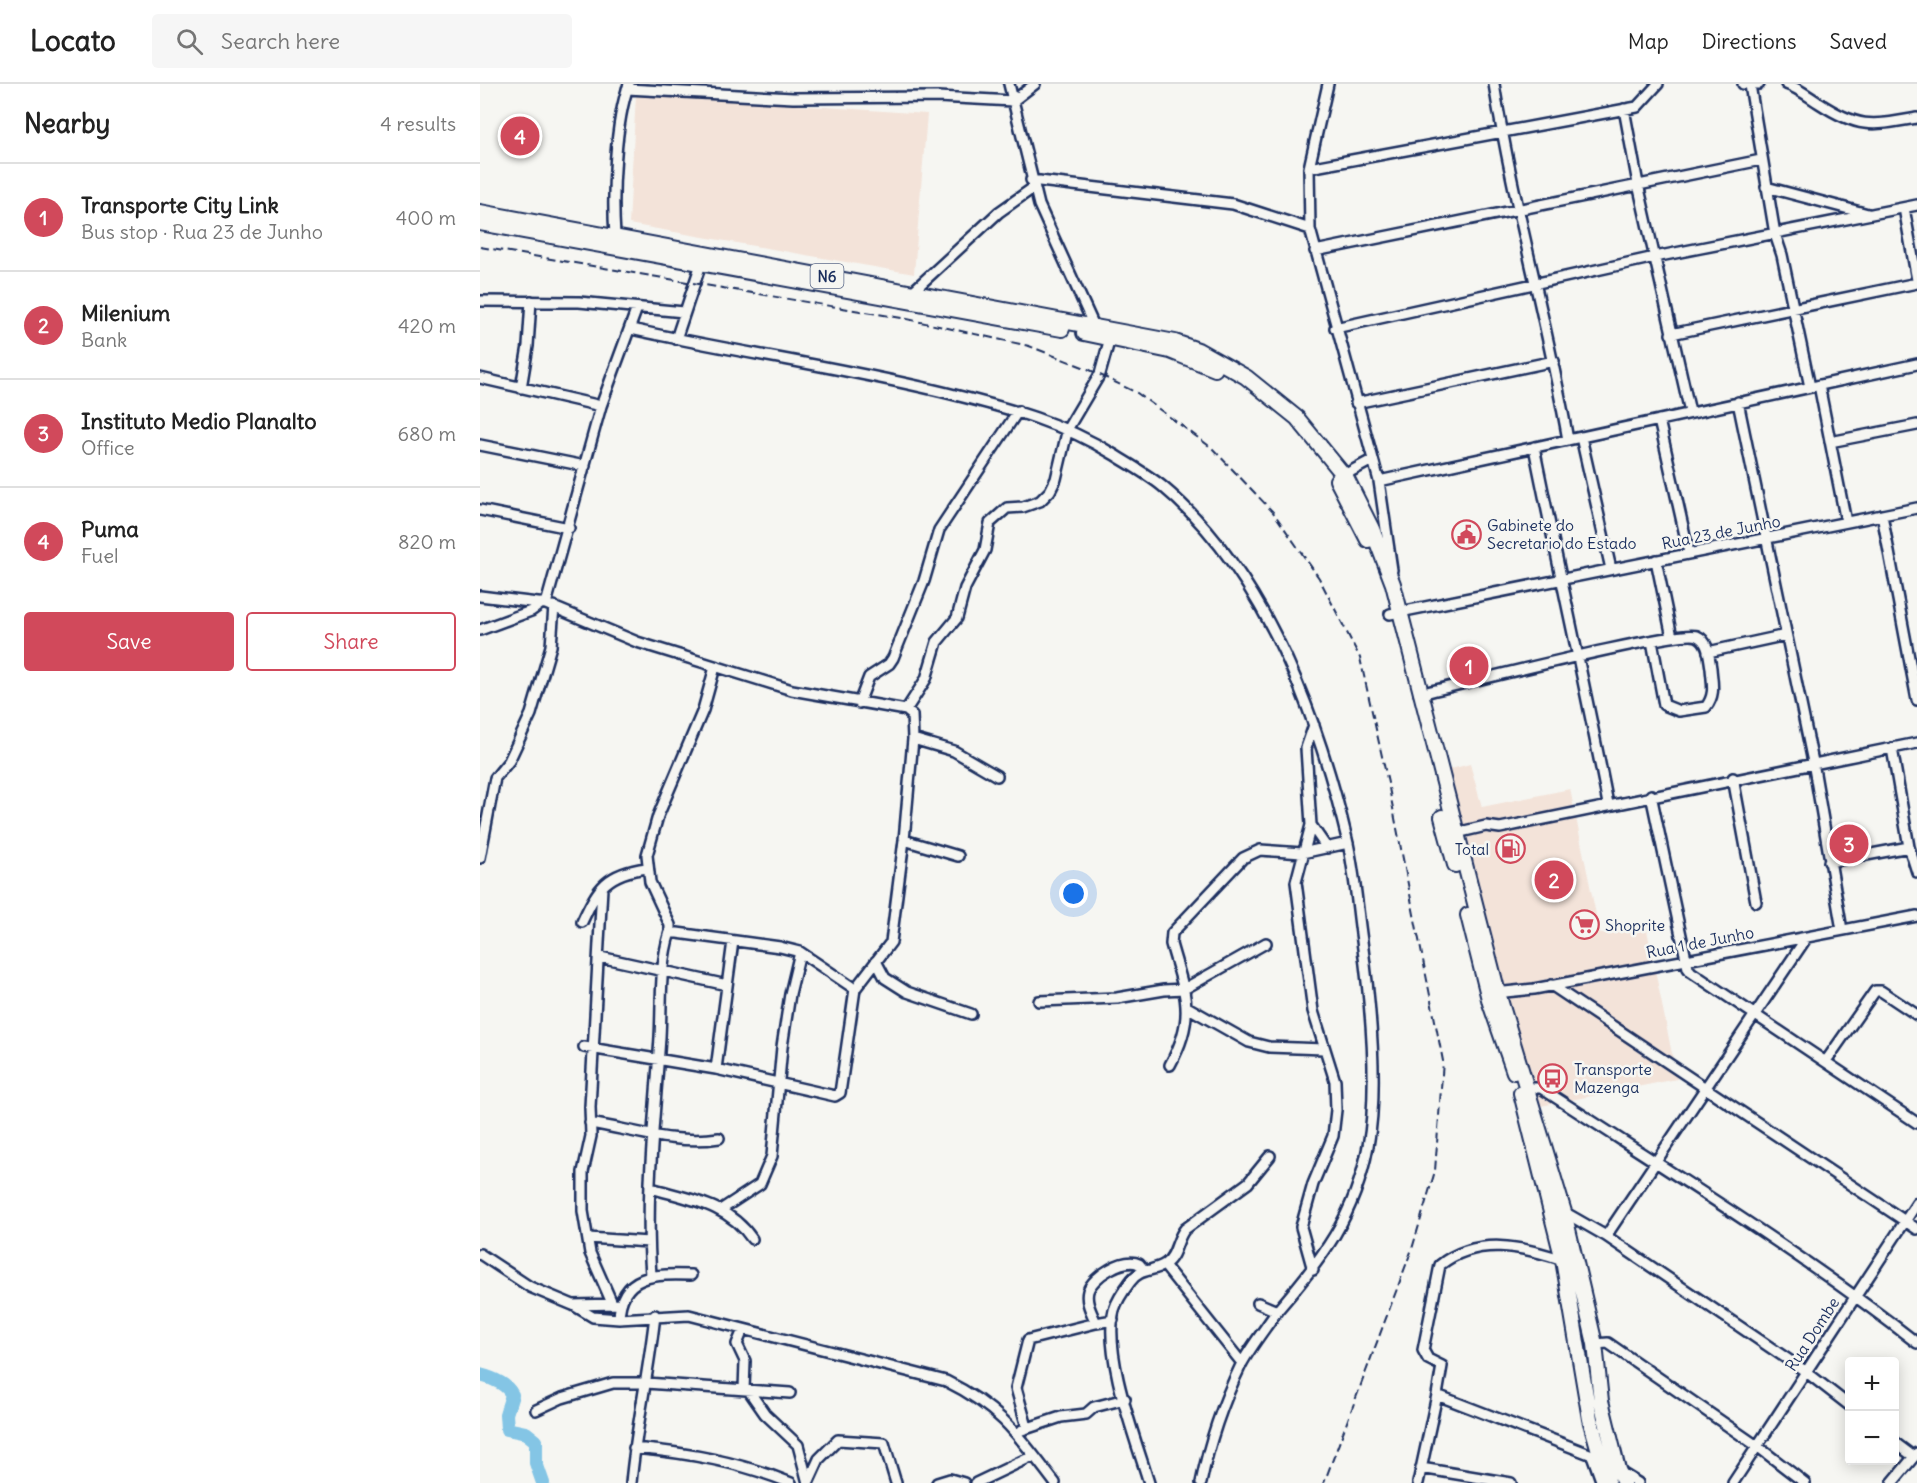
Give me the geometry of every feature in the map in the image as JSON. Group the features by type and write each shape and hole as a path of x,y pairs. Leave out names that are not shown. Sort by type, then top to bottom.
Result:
{"highway":[{"name":"N6","path":"480,212 615,235 1174,342 1198,350 1246,377 1297,418 1344,476 1367,515 1393,584 1395,613 1563,1260 1596,1455 1608,1483"},
{"name":"N6","path":"480,223 1110,338 1170,351 1196,359 1242,385 1292,426 1336,478 1346,496 1368,540 1395,613 1456,833 1493,993 1529,1088 1564,1212 1595,1344 1601,1401 1621,1477"}],"street":[{"path":"1009,84 1032,184 1094,326"},
{"path":"615,235 613,199 628,86 793,98 938,97 1013,101 1035,84"},
{"path":"1328,84 1309,168 1310,229 1335,328 1379,481 1393,584"},
{"path":"1494,84 1517,208 1554,361 1568,440"},
{"path":"1751,84 1761,160 1775,234 1830,442 1845,522"},
{"path":"1786,84 1844,120 1856,123 1891,123 1917,118"},
{"path":"1309,168 1637,107 1645,101 1655,85"},
{"path":"1624,109 1638,184 1690,412"},
{"path":"1315,251 1761,160"},
{"path":"912,292 1032,184 1233,204 1310,229"},
{"path":"1766,187 1871,215"},
{"path":"1335,328 1655,257 1917,205"},
{"path":"1671,334 1917,281 1904,208"},
{"path":"675,339 701,264"},
{"path":"480,301 531,301 684,312"},
{"path":"521,388 528,346 531,301"},
{"path":"480,858 495,778 509,761 531,714 551,646 548,604 601,405 637,308"},
{"path":"631,329 883,376 1018,411 1068,428 1161,484 1199,521 1236,568 1282,647 1314,724 1348,843 1370,1014 1371,1128 1360,1176 1340,1232 1313,1270 1277,1311 1242,1363 1217,1424 1201,1483"},
{"path":"906,710 926,679 937,642 959,613 965,588 985,550 990,523 1007,508 1023,507 1040,501 1050,491 1056,479 1068,428 1100,374 1110,338"},
{"path":"1356,403 1554,361"},
{"path":"1379,481 1917,364"},
{"path":"480,378 601,405"},
{"path":"1738,402 1813,762 1842,930"},
{"path":"859,703 869,677 889,664 893,658 924,581 939,530 1018,411"},
{"path":"1659,420 1689,553"},
{"path":"1830,442 1917,424"},
{"path":"1581,437 1611,569"},
{"path":"480,445 585,466"},
{"path":"1534,447 1560,578 1580,656 1608,804"},
{"path":"1344,476 1372,459"},
{"name":"Rua 23 de Junho","path":"1395,613 1917,508"},
{"path":"480,510 569,528"},
{"path":"1882,515 1917,700"},
{"path":"1656,560 1672,637"},
{"path":"480,596 548,604 637,642 715,667 792,690 906,710 914,719 904,840 891,942 855,989 838,1096 658,1058 589,1049"},
{"path":"480,630 548,604"},
{"path":"1419,694 1580,656 1652,641 1672,637 1686,634 1697,636 1705,643 1708,652 1714,691 1712,700 1706,707 1670,710 1664,705 1652,641"},
{"path":"1708,652 1786,635"},
{"path":"651,1275 649,1242 652,1135 662,969 670,925 650,882 647,868 650,842 658,816 703,710 715,667"},
{"path":"1313,1270 1301,1227 1313,1184 1333,1136 1336,1110 1335,1081 1313,1011 1296,882 1311,825 1306,748 1314,724"},
{"path":"913,739 954,751 997,776"},
{"path":"1456,833 1486,826 1500,828 1733,778 1917,743"},
{"path":"1892,748 1909,847 1917,872"},
{"path":"1733,778 1756,902"},
{"path":"1652,795 1686,960 1691,972 1756,1013 1917,1123"},
{"path":"1311,825 1327,848"},
{"path":"1906,827 1917,825"},
{"path":"904,840 958,856"},
{"path":"1170,1065 1186,1029 1187,1007 1171,944 1172,933 1243,858 1260,850 1302,854 1348,843"},
{"path":"1829,862 1909,847"},
{"path":"582,922 595,896 614,875 647,868"},
{"path":"602,888 600,957 589,1049 590,1145 583,1172 582,1191 588,1238 595,1267 616,1303 620,1318"},
{"name":"Rua 1 de Junho","path":"1493,993 1551,985 1917,915"},
{"path":"669,932 780,946 800,952 855,989"},
{"path":"1606,1236 1807,937"},
{"path":"716,1069 733,941"},
{"path":"1040,1001 1117,998 1184,989 1266,943"},
{"path":"722,1209 760,1184 767,1170 775,1134 778,1085 790,994 800,952"},
{"path":"600,957 727,985"},
{"path":"876,961 885,978 907,992 971,1014"},
{"path":"1551,985 1917,1229"},
{"path":"1826,1061 1875,991 1881,991 1917,1015"},
{"path":"1187,1007 1249,1042 1269,1047 1324,1049"},
{"path":"1529,1088 1541,1088 1656,1163 1855,1295 1917,1343"},
{"path":"590,1123 652,1135 701,1141 719,1138"},
{"path":"1149,1483 1111,1341 1115,1307 1131,1280 1144,1270 1164,1265 1176,1251 1180,1235 1185,1228 1231,1197 1255,1176 1270,1156"},
{"path":"651,1188 722,1209 742,1224 752,1239"},
{"name":"Rua Dombe","path":"1733,1483 1917,1203"},
{"path":"1564,1212 1606,1236 1805,1371 1845,1402"},
{"path":"588,1238 649,1242"},
{"path":"1418,1483 1442,1366 1428,1359 1423,1350 1440,1265 1466,1251 1497,1245 1520,1247 1563,1260"},
{"path":"480,1254 530,1287 573,1305 593,1317 688,1315 946,1381 975,1395 1002,1417 1055,1483"},
{"path":"1096,1323 1088,1300 1091,1285 1101,1276 1130,1262 1139,1264 1144,1270"},
{"path":"1164,1265 1242,1363"},
{"path":"573,1305 616,1303 634,1285 651,1275 691,1275"},
{"path":"1258,1302 1277,1311"},
{"path":"631,1483 634,1448 655,1316"},
{"path":"1027,1427 1016,1388 1028,1340 1113,1320"},
{"path":"743,1329 737,1344 745,1361 746,1390 765,1414 798,1445 808,1483"},
{"path":"1595,1344 1608,1343 1757,1446 1805,1483"},
{"path":"536,1410 598,1386 646,1383 790,1393"},
{"path":"1437,1395 1596,1455 1602,1483"},
{"path":"1016,1433 1027,1427 1061,1417 1086,1413 1095,1407 1125,1399"},
{"path":"808,1483 827,1449 841,1440 884,1443 896,1483"},
{"path":"1892,1483 1915,1455 1899,1445"},
{"path":"634,1448 710,1456 752,1467 791,1483"},
{"path":"976,1483 1034,1456"},
{"path":"1421,1468 1474,1479 1511,1483"},
{"path":"1621,1477 1638,1483"},
{"path":"937,1483 950,1479 964,1483"}],"shaded area":[{"path":"636,94 927,114 914,274 629,224"},
{"path":"1470,764 1482,807 1570,789 1600,934 1646,925 1677,1079 1536,1107 1529,1103 1447,770"}],"waterway":[{"path":"480,1375 494,1380 510,1391 512,1395 506,1414 507,1429 526,1433 536,1441 536,1463 543,1483"}],"railway":[{"path":"480,247 907,319 1029,346 1088,369 1137,393 1212,448 1273,512 1319,578 1360,658 1388,783 1443,1061 1435,1171 1412,1249 1324,1483"}],"place":[{"name":"Puma","path":"520,136"},
{"name":"Gabinete do Secretario do Estado","path":"1466,534"},
{"name":"Transporte City Link","path":"1469,666"},
{"name":"Instituto Medio Planalto","path":"1849,844"},
{"name":"Total","path":"1510,849"},
{"name":"Milenium","path":"1554,880"},
{"name":"Shoprite","path":"1584,925"},
{"name":"Transporte Mazenga","path":"1553,1078"}]}
